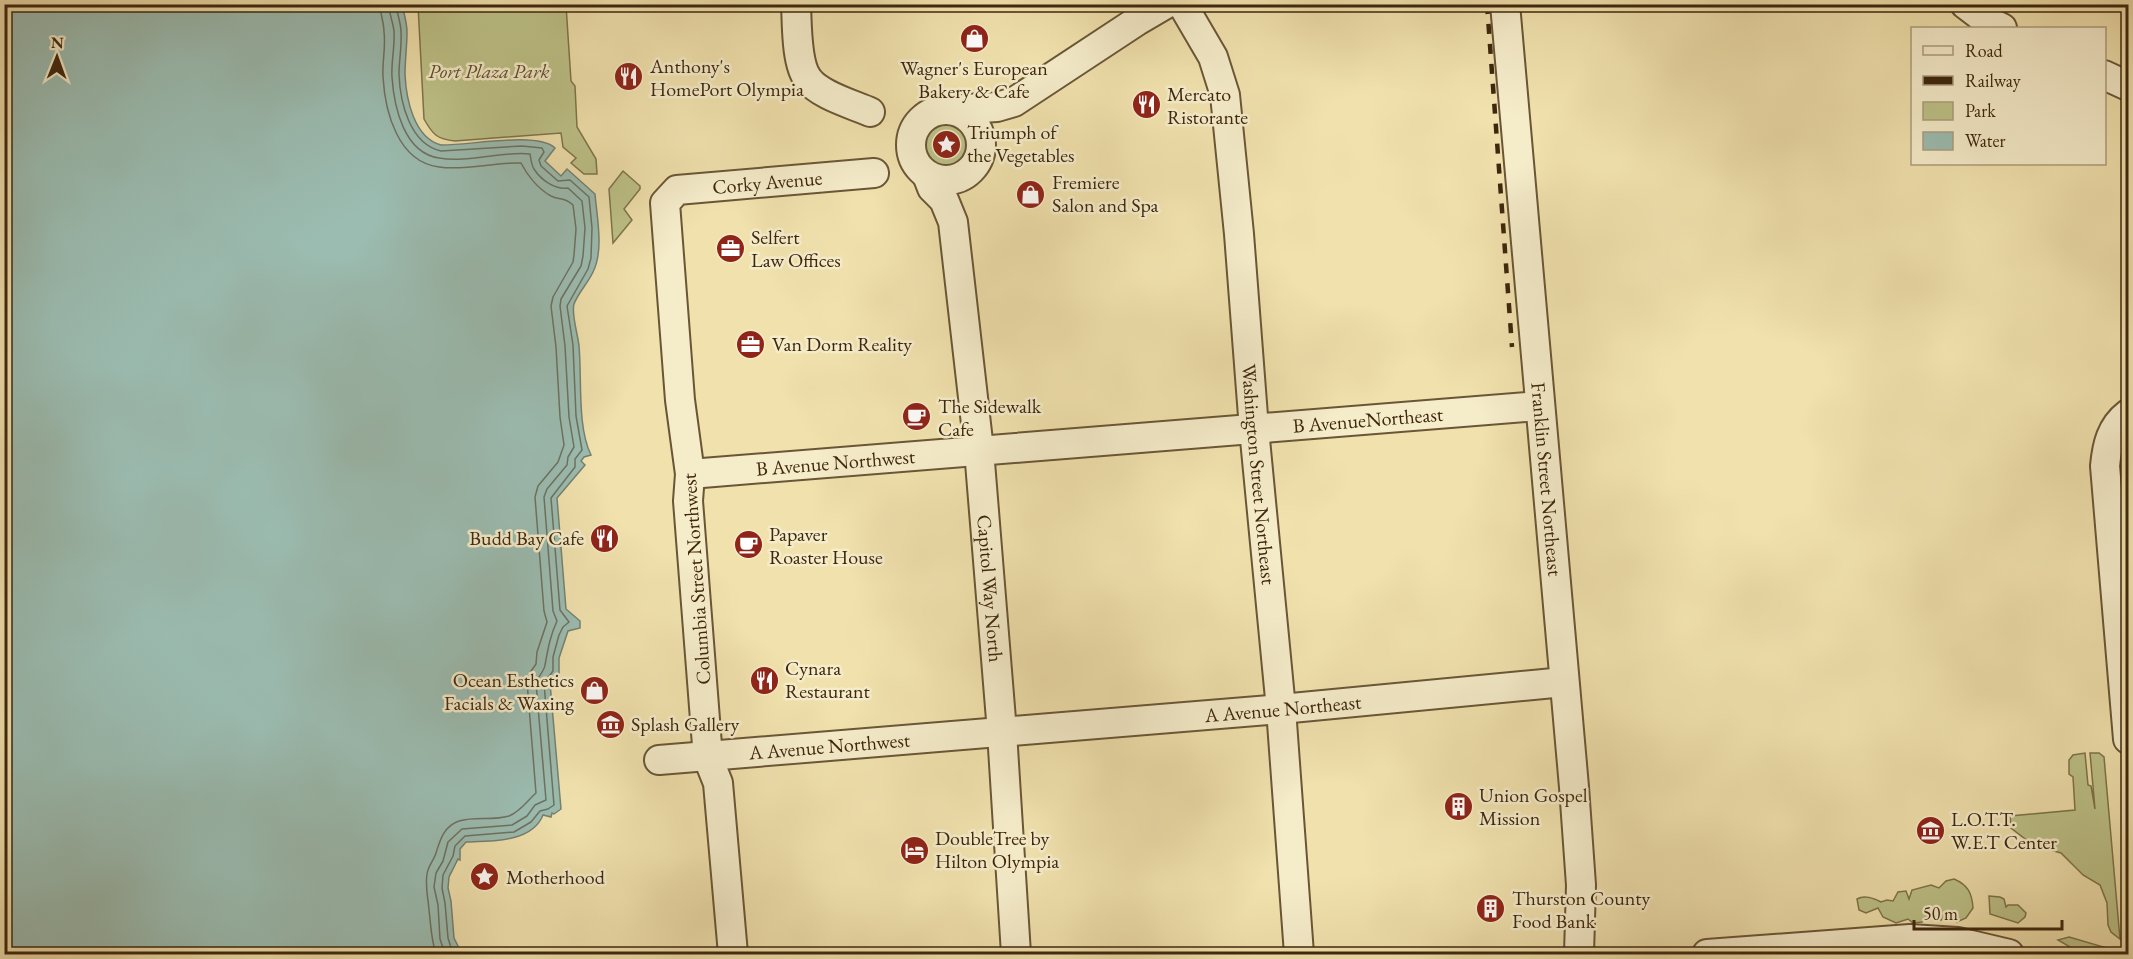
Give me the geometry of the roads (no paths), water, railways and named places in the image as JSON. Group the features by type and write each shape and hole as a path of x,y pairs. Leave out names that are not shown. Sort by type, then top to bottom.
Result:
{"street":[{"path":"795,4 801,63 808,80 821,91 870,112"},
{"path":"1014,102 986,153 972,168 956,178 946,180 927,175 919,168 913,158 912,136 922,119 930,113 997,107 1014,102 1166,4"},
{"name":"Washington Street Northeast","path":"1182,4 1213,57 1225,95 1281,709 1299,954"},
{"name":"Franklin Street Northeast","path":"1504,4 1581,885 1579,954"},
{"path":"1965,4 1986,20 2000,27"},
{"path":"2106,76 2128,86"},
{"path":"950,110 959,112 974,124 981,141 978,160"},
{"name":"Capitol Way North","path":"953,222 959,200 971,184 978,160"},
{"name":"Corky Avenue","path":"665,202 677,189 874,173"},
{"name":"Capitol Way North","path":"927,175 932,188 944,200 953,222 979,450 1002,732 1016,954"},
{"name":"Columbia Street Northwest","path":"665,202 680,400 690,474 688,501 708,758 718,787 733,954"},
{"name":"B AvenueNortheast","path":"979,450 1539,406"},
{"path":"2128,414 2116,424 2110,438 2105,466 2128,731"},
{"name":"B Avenue Northwest","path":"690,474 979,450"},
{"name":"A Avenue Northeast","path":"1002,732 1281,709 1564,682"},
{"name":"A Avenue Northwest","path":"659,760 708,758 1002,732"},
{"path":"1707,954 1865,948 1934,939 2009,954"}],"water":[{"path":"5,4 402,5 407,29 405,74 407,95 413,116 424,134 441,145 501,140 533,140 546,143 555,148 545,161 561,176 567,169 595,194 599,234 598,254 593,272 573,308 579,346 582,417 591,455 584,457 581,461 585,465 557,498 566,609 580,621 580,628 568,631 559,658 559,674 550,683 561,809 552,813 551,817 543,815 538,824 520,836 466,842 460,849 460,860 458,859 449,877 448,888 454,938 458,952 463,954 5,954"}],"railway":[{"path":"1487,4 1512,347"}],"place":[{"name":"Wagner's European Bakery & Cafe","path":"974,38"},
{"name":"Anthony's HomePort Olympia","path":"629,77"},
{"name":"Mercato Ristorante","path":"1146,105"},
{"name":"Triumph of the Vegetables","path":"946,144"},
{"name":"Fremiere Salon and Spa","path":"1031,194"},
{"name":"Selfert Law Offices","path":"730,248"},
{"name":"Van Dorm Reality","path":"751,344"},
{"name":"The Sidewalk Cafe","path":"917,417"},
{"name":"Budd Bay Cafe","path":"605,538"},
{"name":"Papaver Roaster House","path":"748,545"},
{"name":"Cynara Restaurant","path":"764,680"},
{"name":"Ocean Esthetics Facials & Waxing","path":"595,691"},
{"name":"Splash Gallery","path":"610,724"},
{"name":"Union Gospel Mission","path":"1458,806"},
{"name":"L.O.T.T. W.E.T Center","path":"1930,830"},
{"name":"DoubleTree by Hilton Olympia","path":"914,850"},
{"name":"Motherhood","path":"485,877"},
{"name":"Thurston County Food Bank","path":"1491,909"}],"park label":[{"name":"Port Plaza Park","path":"489,71"}]}
